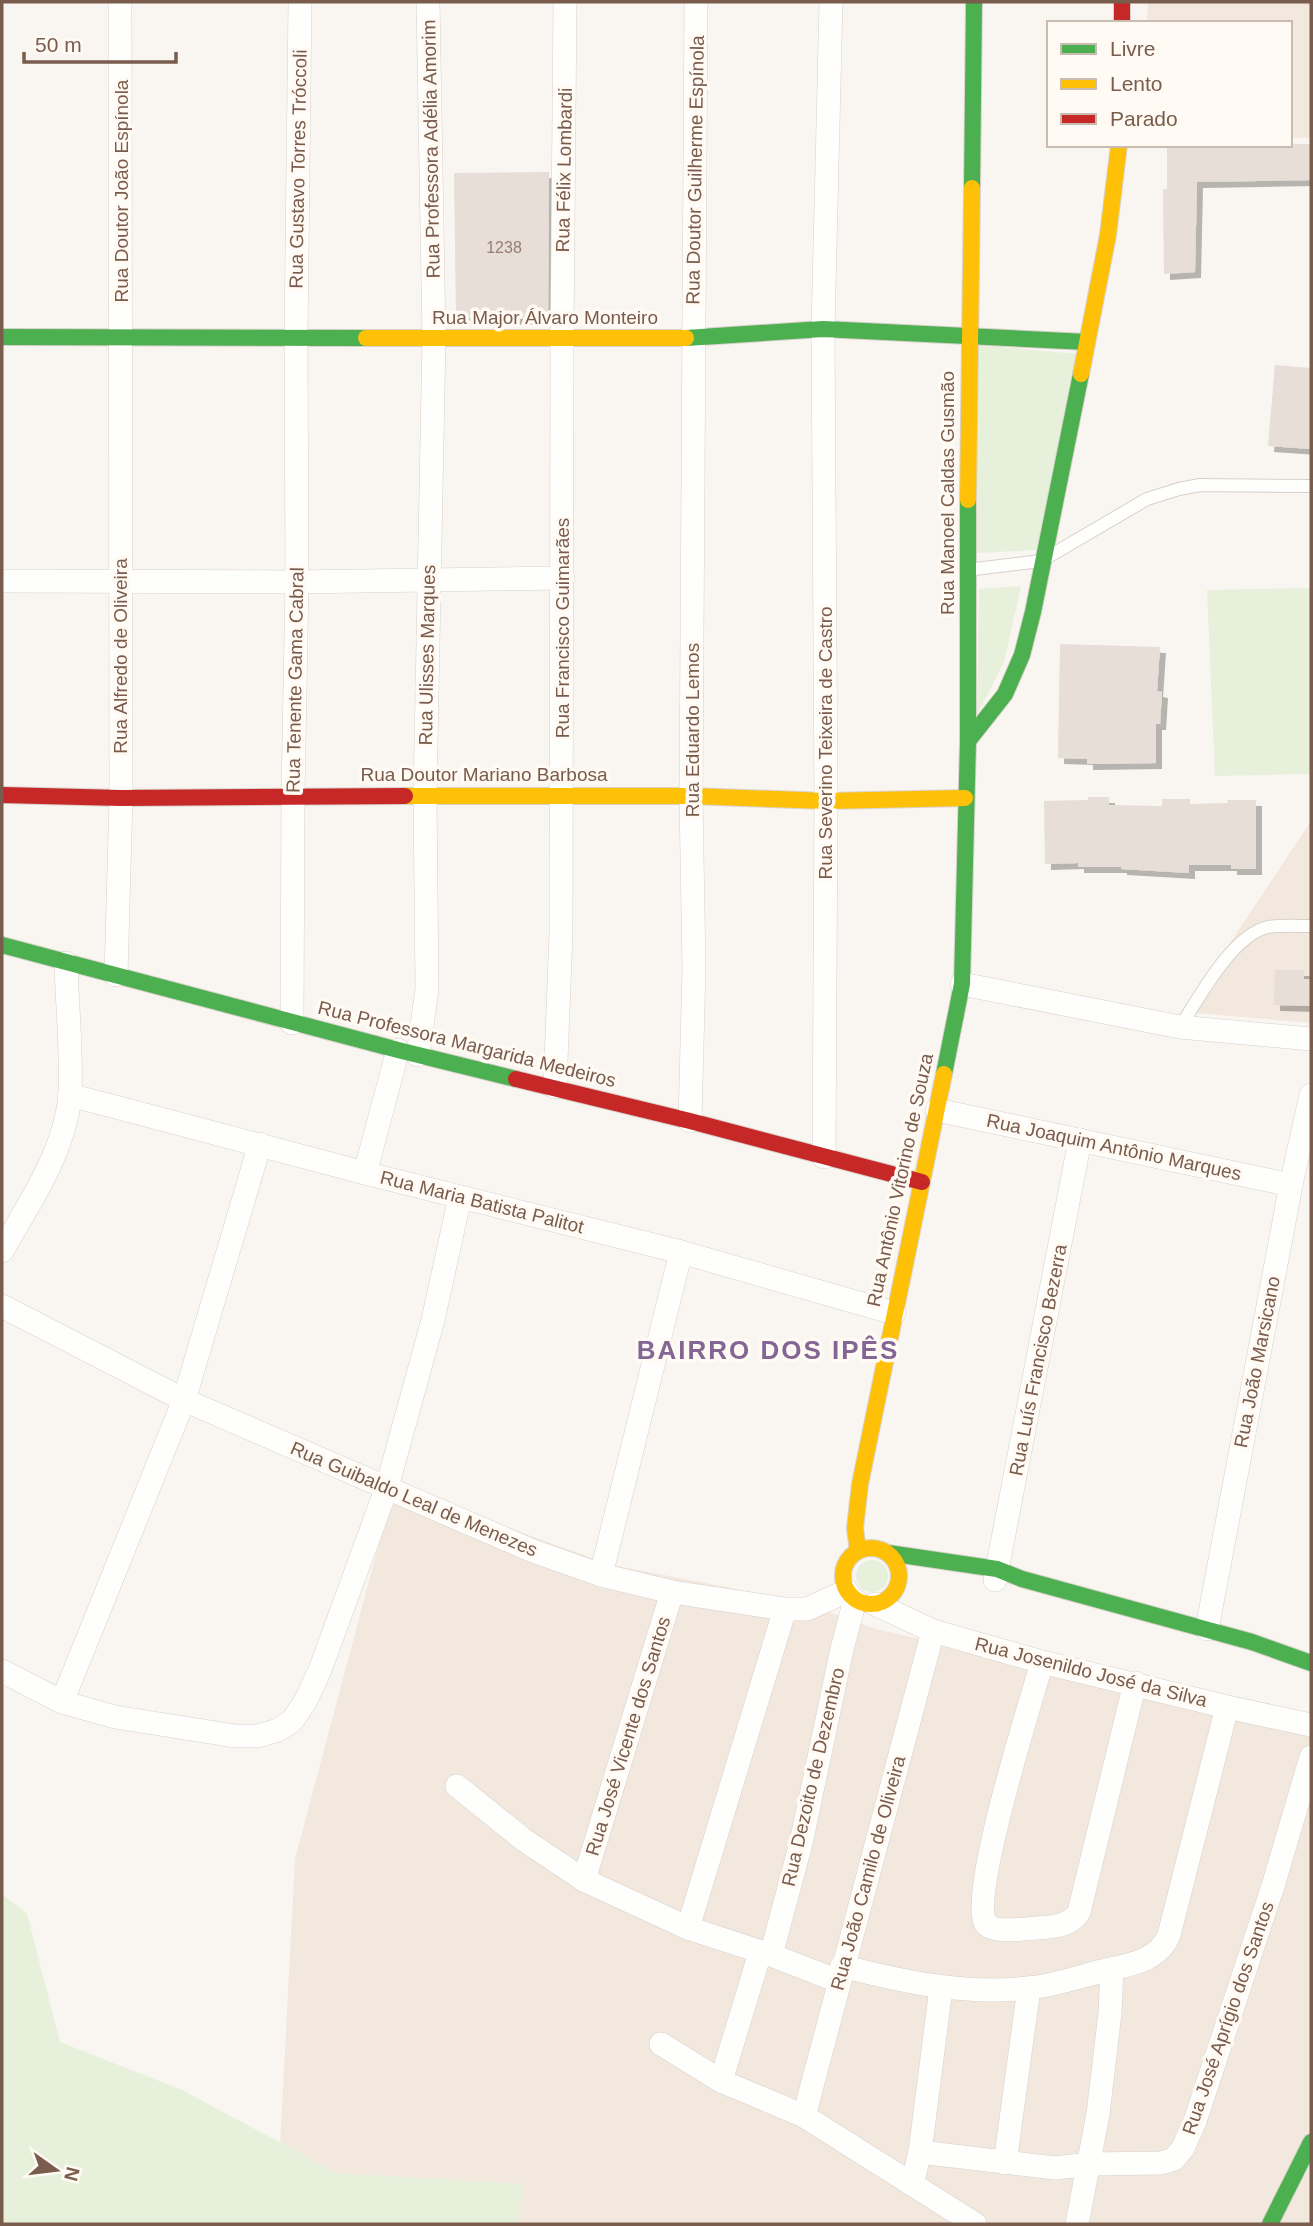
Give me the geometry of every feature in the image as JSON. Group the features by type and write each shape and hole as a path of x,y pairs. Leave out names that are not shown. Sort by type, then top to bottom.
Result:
{"main road":[{"name":"Rua Manoel Caldas Gusmão","path":"962,984 968,741 967,570 974,2"},
{"path":"1122,2 1122,21"},
{"path":"968,741 1002,700 1013,680 1030,628 1041,561 1104,263 1119,147"},
{"name":"Rua Major Álvaro Monteiro","path":"2,337 693,338 822,329 1087,342"},
{"name":"Rua Doutor Mariano Barbosa","path":"2,794 121,798 293,795 691,796 827,801 965,798"},
{"name":"Rua Professora Margarida Medeiros","path":"2,945 408,1053 555,1087 922,1182"},
{"name":"Rua Antônio Vitorino de Souza","path":"858,1550 855,1528 858,1497 962,984"},
{"path":"918,1584 868,1597 843,1580 843,1569 848,1558 858,1550 878,1548 888,1553 1022,1579 1252,1642 1311,1663"},
{"path":"868,1597 898,1582 899,1572 888,1553"},
{"path":"945,1578 996,1575"},
{"path":"1270,2224 1311,2142"}],"street":[{"name":"Rua Doutor João Espínola","path":"120,2 122,337"},
{"name":"Rua Gustavo Torres Tróccoli","path":"296,337 300,2"},
{"name":"Rua Professora Adélia Amorim","path":"428,2 434,338"},
{"name":"Rua Félix Lombardi","path":"562,337 565,2"},
{"name":"Rua Doutor Guilherme Espínola","path":"693,338 696,2"},
{"name":"Rua Severino Teixeira de Castro","path":"824,1157 827,801 822,329 831,2"},
{"name":"Rua Alfredo de Oliveira","path":"116,975 121,798 122,337"},
{"name":"Rua Tenente Gama Cabral","path":"292,1023 297,582 296,337"},
{"name":"Rua Francisco Guimarães","path":"555,1087 561,933 562,337"},
{"name":"Rua Ulisses Marques","path":"365,1173 408,1053 427,989 425,795 434,338"},
{"name":"Rua Eduardo Lemos","path":"690,1121 694,969 691,796 693,338"},
{"path":"2,581 297,582 563,578"},
{"path":"2,1251 40,1185 52,1158 70,1094 66,963"},
{"path":"962,984 1180,1027 1311,1039"},
{"name":"Rua Maria Batista Palitot","path":"70,1094 365,1173 681,1252 894,1313"},
{"name":"Rua João Marsicano","path":"1207,1629 1291,1185 1311,1095"},
{"name":"Rua Joaquim Antônio Marques","path":"937,1110 1291,1185"},
{"name":"Rua Luís Francisco Bezerra","path":"996,1575 1080,1140"},
{"path":"62,1702 184,1400 260,1144"},
{"path":"2,1671 62,1702 115,1717 235,1736 258,1736 278,1730 292,1721 305,1702 320,1670 387,1487 433,1320 460,1197"},
{"path":"601,1575 681,1252"},
{"name":"Rua Guibaldo Leal de Menezes","path":"2,1306 184,1400 533,1551 601,1575 672,1592 785,1609 807,1609 868,1597"},
{"name":"Rua José Vicente dos Santos","path":"584,1880 672,1592"},
{"name":"Rua Josenildo José da Silva","path":"868,1597 933,1631 1042,1662 1311,1725"},
{"name":"Rua Dezoito de Dezembro","path":"721,2081 801,1843 842,1649 868,1597"},
{"path":"688,1928 785,1609"},
{"name":"Rua João Camilo de Oliveira","path":"804,2116 933,1631"},
{"path":"1042,1662 987,1863 985,1923 989,1927 1002,1930 1057,1926 1076,1916 1082,1906 1135,1683"},
{"path":"457,1787 524,1840 584,1880 688,1928 765,1954 840,1974 941,1987 1029,1989 1140,1961 1157,1953 1165,1944 1227,1707"},
{"name":"Rua José Aprígio dos Santos","path":"919,2152 1055,2168 1174,2159 1183,2148 1195,2121 1273,1886 1311,1757"},
{"path":"1077,2224 1090,2164 1105,2057 1112,1969"},
{"path":"912,2184 919,2152 941,1987"},
{"path":"1005,2163 1029,1989"},
{"path":"661,2044 721,2081 804,2116 975,2224"}],"lane":[{"path":"967,570 1041,561 1147,499 1179,489 1200,485 1311,485"},
{"path":"1180,1027 1214,976 1246,938 1267,928 1309,922"}],"shaded area":[{"path":"1148,2 1311,2 1311,138 1292,138 1292,21 1147,21"},
{"path":"1311,821 1311,1023 1184,1012"},
{"path":"394,1487 612,1565 798,1601 876,1629 1311,1729 1311,2224 276,2224 295,1859"}],"green space":[{"path":"978,345 1078,354 1036,550 977,553"},
{"path":"1021,586 1004,662 977,715 979,589"},
{"path":"1311,588 1311,774 1215,776 1207,590"},
{"path":"872,1560 883,1565 888,1576 883,1587 872,1592 861,1587 856,1576 861,1565"},
{"path":"2,1894 27,1914 60,2042 182,2090 337,2173 524,2184 517,2224 2,2224"}],"building":[{"path":"1292,144 1311,144 1311,180 1197,182 1195,272 1164,274 1163,189 1167,189 1167,147 1292,147"},
{"path":"549,172 548,319 456,318 454,173"},
{"path":"1275,365 1311,368 1311,449 1268,446"},
{"path":"1060,644 1160,647 1157,691 1162,692 1160,724 1156,724 1156,763 1087,764 1087,759 1058,758"},
{"path":"1088,797 1109,797 1109,805 1162,806 1162,799 1190,799 1190,804 1256,800 1256,869 1231,869 1231,865 1189,865 1189,873 1121,867 1078,867 1078,863 1045,864 1044,801 1088,800"},
{"path":"1275,970 1304,970 1304,979 1311,979 1311,1006 1274,1005"}],"traffic: fast":[{"path":"972,188 974,2"},
{"path":"686,338 823,329 1087,342"},
{"path":"2,337 366,338"},
{"path":"968,741 1005,694 1022,655 1081,374"},
{"path":"944,1074 962,984 968,741 968,500"},
{"path":"2,945 516,1079"},
{"path":"888,1553 997,1569 1022,1579 1252,1642 1311,1663"},
{"path":"1270,2224 1311,2142"}],"traffic: slow":[{"path":"1081,374 1108,235 1119,147"},
{"path":"968,500 972,188"},
{"path":"366,338 686,338"},
{"path":"405,796 691,796 826,801 965,798"},
{"path":"858,1551 855,1528 860,1484 944,1074"},
{"path":"871,1548 882,1550 891,1556 897,1565 899,1576 897,1587 891,1596 882,1602 871,1604 860,1602 851,1596 845,1587 843,1576 845,1565 851,1556 860,1550 871,1548"}],"traffic: jam":[{"path":"1122,2 1122,21"},
{"path":"2,795 121,798 405,796"},
{"path":"516,1079 922,1182"}],"district":[{"name":"BAIRRO DOS IPÊS","path":"768,1350"}]}
